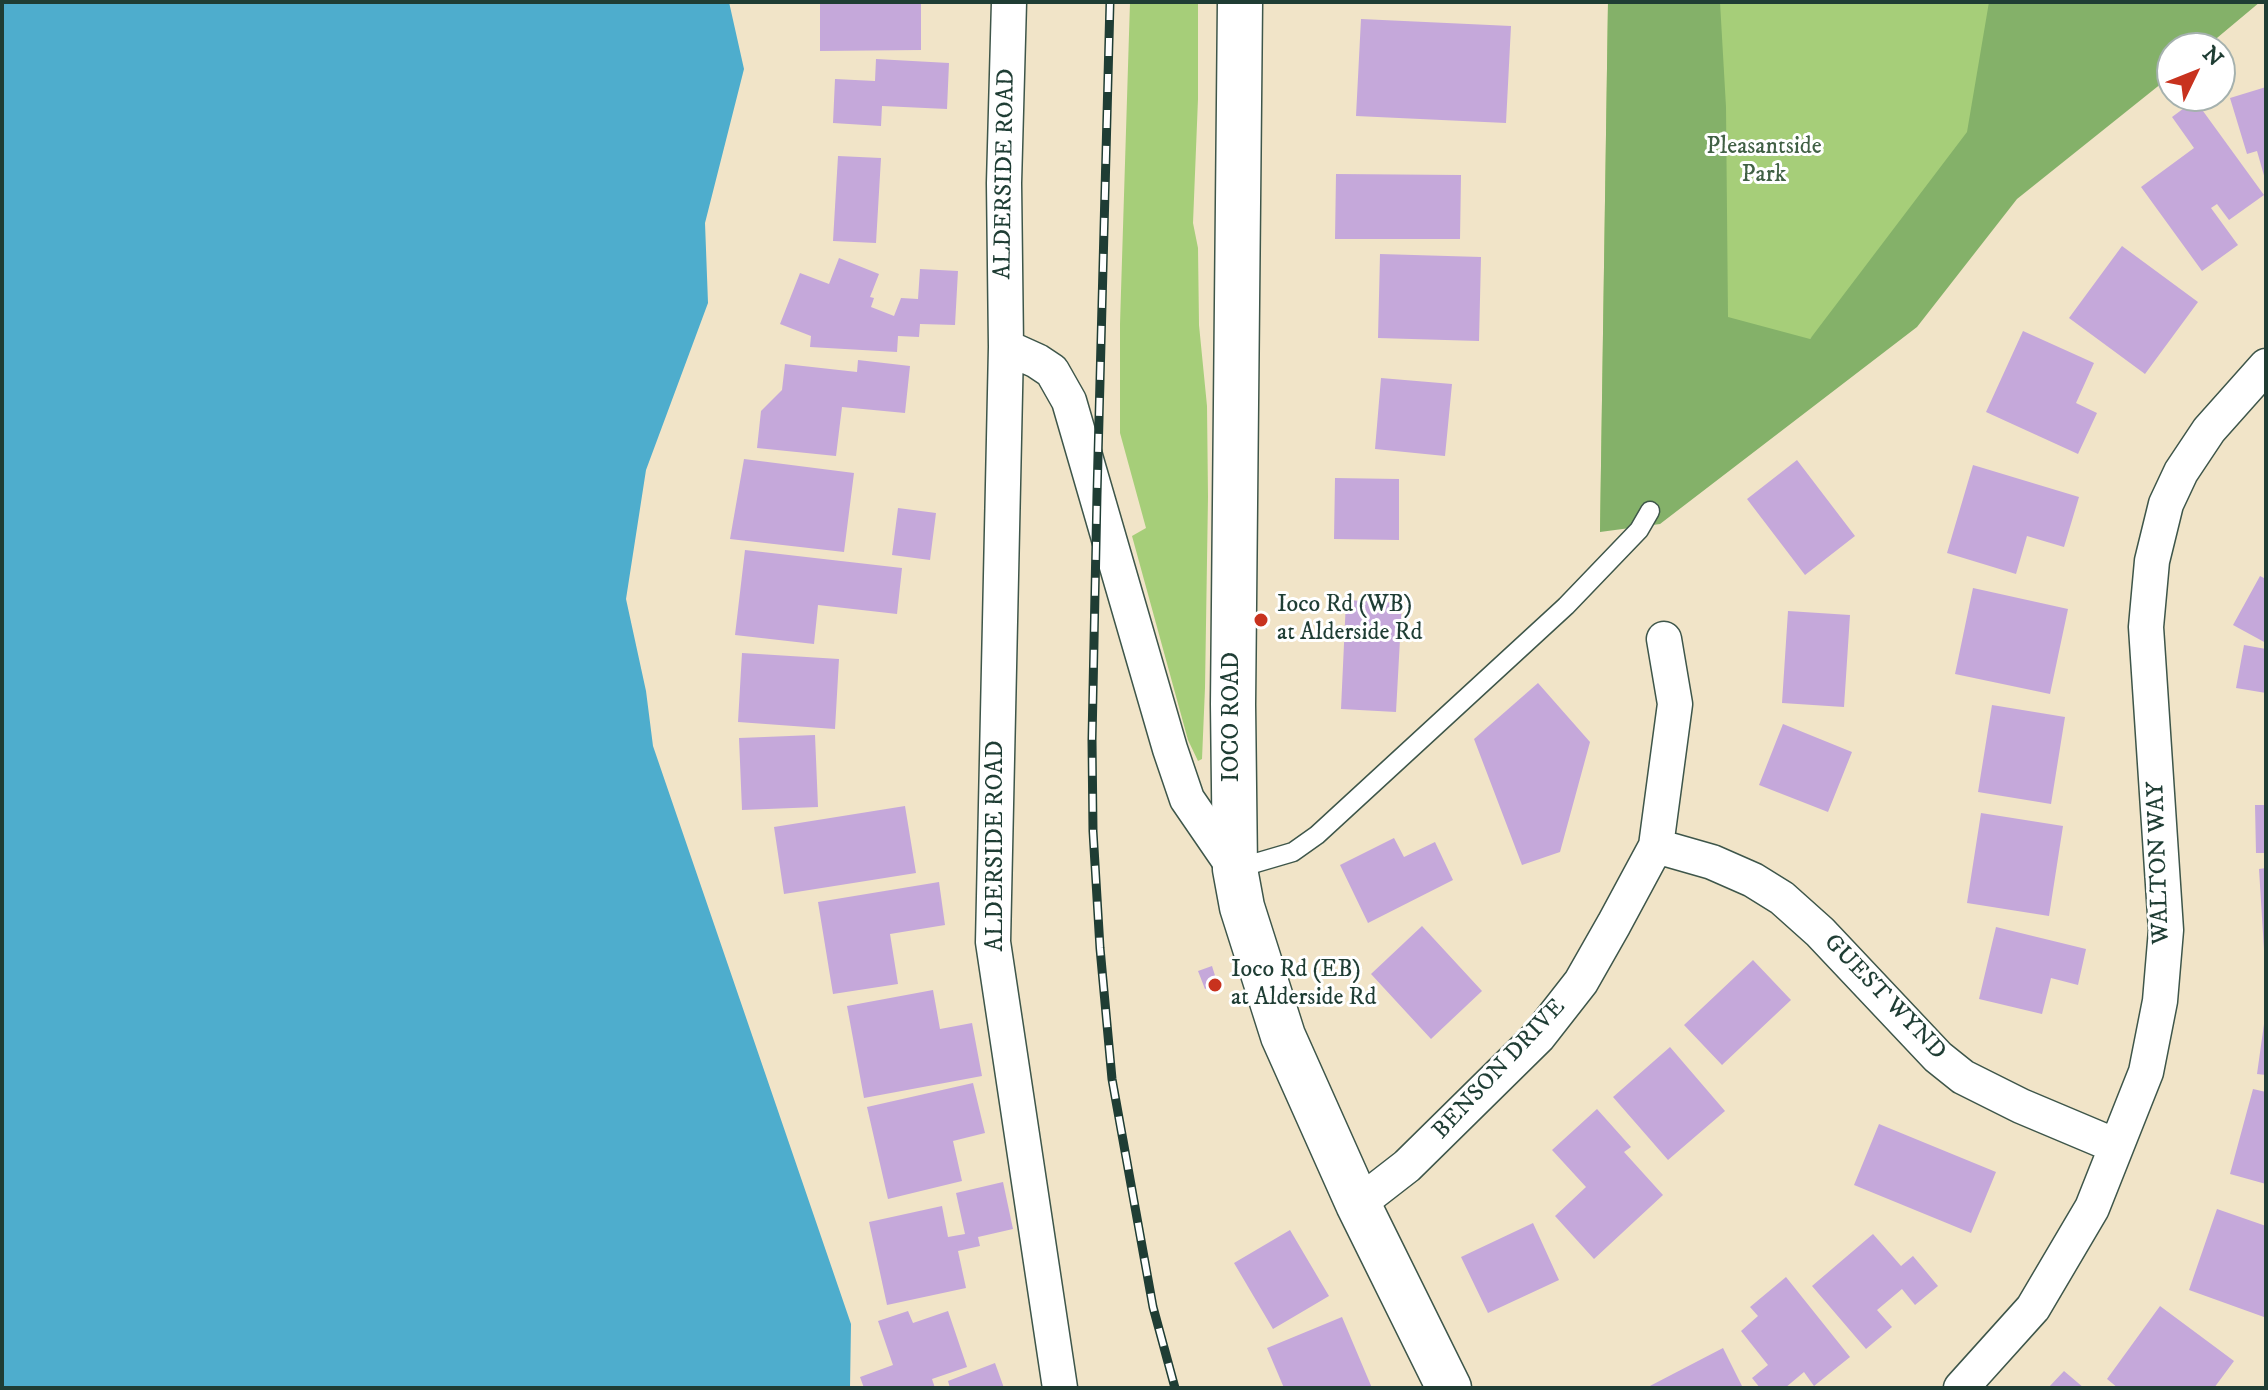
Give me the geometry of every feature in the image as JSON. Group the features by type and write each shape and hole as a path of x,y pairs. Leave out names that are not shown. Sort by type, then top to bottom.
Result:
{"main road":[{"name":"IOCO ROAD","path":"1240,2 1233,673 1235,869 1242,907 1283,1036 1358,1204 1449,1388"}],"street":[{"name":"ALDERSIDE ROAD","path":"1009,2 1004,183 1006,347 993,942 1060,1388"},
{"path":"1006,347 1052,371 1069,401 1187,799 1235,869"},
{"name":"WALTON WAY","path":"1961,1388 2033,1308 2092,1208 2146,1072 2160,1001 2166,930 2146,627 2152,561 2166,504 2181,472 2209,430 2266,366"},
{"name":"BENSON DRIVE","path":"1358,1204 1407,1166 1538,1037 1581,982 1656,846 1675,704 1664,639"},
{"name":"GUEST WYND","path":"1656,846 1712,862 1753,880 1782,898 1820,932 1938,1057 1963,1077 2021,1106 2116,1146"}],"lane":[{"path":"1235,869 1293,852 1317,835 1566,606 1639,530 1650,511"}],"green space":[{"path":"1130,2 1198,2 1193,223 1198,248 1199,325 1207,406 1208,497 1205,688 1202,759 1198,761 1188,740 1132,536 1146,528 1120,433 1120,324"},
{"name":"Pleasantside Park","path":"1608,2 2166,2 1810,339 1600,532"},
{"path":"1608,2 1720,2 1726,107 1728,317 1810,339 1967,132 1989,2 2260,2 2224,32 2156,32 2156,88 2017,199 1917,327 1660,524 1600,532"}],"water":[{"path":"2,2 729,2 744,69 705,223 708,303 646,470 626,599 646,691 653,746 851,1324 850,1388 2,1388"}],"building":[{"path":"820,2 921,2 921,50 820,51"},
{"path":"1361,19 1511,26 1506,123 1356,116"},
{"path":"876,59 949,63 947,109 882,106 881,126 833,123 835,79 875,81"},
{"path":"2266,87 2266,179 2257,151 2247,154 2234,112 2236,96"},
{"path":"2179,112 2204,112 2264,195 2229,220 2217,204 2211,208 2238,245 2202,271 2141,187 2194,148 2172,117"},
{"path":"838,156 881,158 876,243 833,241"},
{"path":"1336,174 1461,175 1460,239 1335,239"},
{"path":"2122,246 2198,302 2145,374 2069,318"},
{"path":"1380,254 1481,257 1479,341 1378,338"},
{"path":"839,258 879,274 870,297 874,298 871,307 894,316 901,298 918,299 920,269 958,271 955,325 920,324 919,337 898,336 897,352 810,347 811,336 780,324 800,273 829,284"},
{"path":"2023,331 2094,363 2076,403 2097,413 2078,454 1986,412"},
{"path":"858,360 910,366 905,413 842,407 836,456 757,448 761,411 782,390 785,364 857,372"},
{"path":"1381,378 1452,384 1445,456 1375,449"},
{"path":"744,459 854,473 844,552 730,539"},
{"path":"1797,460 1855,536 1805,575 1747,499"},
{"path":"1973,465 2079,497 2064,547 2027,536 2016,574 1947,553"},
{"path":"1335,478 1399,479 1399,540 1334,539"},
{"path":"898,508 936,513 930,560 892,555"},
{"path":"745,550 902,568 897,614 818,605 814,644 735,635"},
{"path":"2260,576 2266,579 2266,643 2233,625"},
{"path":"1973,588 2068,609 2050,694 1955,674"},
{"path":"1346,600 1402,603 1396,712 1341,709"},
{"path":"1788,611 1850,615 1844,707 1782,703"},
{"path":"2244,645 2266,649 2266,693 2236,688"},
{"path":"742,653 839,659 835,729 738,722"},
{"path":"1538,683 1590,742 1560,852 1522,865 1474,739"},
{"path":"1992,705 2065,717 2051,804 1978,792"},
{"path":"1783,724 1852,752 1828,812 1759,785"},
{"path":"815,735 818,807 742,810 739,738"},
{"path":"2255,805 2266,805 2266,853 2256,853"},
{"path":"905,806 916,873 784,894 774,827"},
{"path":"1981,813 2063,826 2049,916 1967,903"},
{"path":"1394,838 1404,857 1435,842 1453,880 1368,923 1340,865"},
{"path":"2266,868 2266,950 2264,950 2259,869"},
{"path":"939,882 945,925 890,934 898,984 833,994 818,902"},
{"path":"1422,926 1482,991 1431,1039 1371,974"},
{"path":"1996,927 2086,949 2078,985 2051,978 2042,1014 1979,999"},
{"path":"1753,960 1791,1000 1722,1065 1684,1025"},
{"path":"1212,966 1218,985 1205,989 1198,971"},
{"path":"933,990 940,1029 972,1023 982,1076 864,1098 847,1006"},
{"path":"2266,1024 2266,1075 2257,1074"},
{"path":"1670,1047 1725,1111 1668,1160 1613,1097"},
{"path":"973,1083 985,1133 953,1141 962,1181 888,1199 867,1107"},
{"path":"2253,1089 2266,1092 2266,1184 2230,1174"},
{"path":"1597,1109 1631,1147 1624,1152 1663,1195 1594,1259 1555,1216 1586,1187 1552,1150"},
{"path":"1879,1124 1996,1172 1971,1233 1854,1185"},
{"path":"1003,1182 1013,1229 978,1237 980,1246 958,1251 966,1288 887,1305 869,1222 942,1206 948,1237 965,1234 956,1193"},
{"path":"2217,1209 2266,1226 2264,1317 2189,1290"},
{"path":"1533,1223 1559,1280 1488,1313 1461,1257"},
{"path":"1290,1230 1329,1296 1273,1329 1234,1263"},
{"path":"1873,1234 1901,1266 1913,1256 1938,1286 1915,1305 1902,1289 1877,1310 1892,1327 1866,1349 1812,1286"},
{"path":"1786,1277 1850,1357 1814,1386 1804,1372 1785,1388 1760,1388 1752,1378 1768,1365 1741,1331 1758,1316 1750,1307"},
{"path":"2160,1306 2234,1361 2214,1388 2118,1388 2107,1379"},
{"path":"908,1311 913,1323 948,1311 967,1367 932,1379 935,1388 864,1388 860,1377 893,1365 878,1321"},
{"path":"1342,1317 1372,1388 1284,1388 1267,1348"},
{"path":"1723,1348 1743,1388 1646,1388"},
{"path":"995,1363 1004,1388 950,1388 948,1381"},
{"path":"2064,1371 2084,1388 2048,1388"}],"railway":[{"path":"1110,2 1097,494 1093,831 1112,1079 1153,1307 1175,1388"}],"place":[{"name":"Ioco Rd (WB) at Alderside Rd","path":"1261,620"},
{"name":"Ioco Rd (EB) at Alderside Rd","path":"1215,985"}]}
